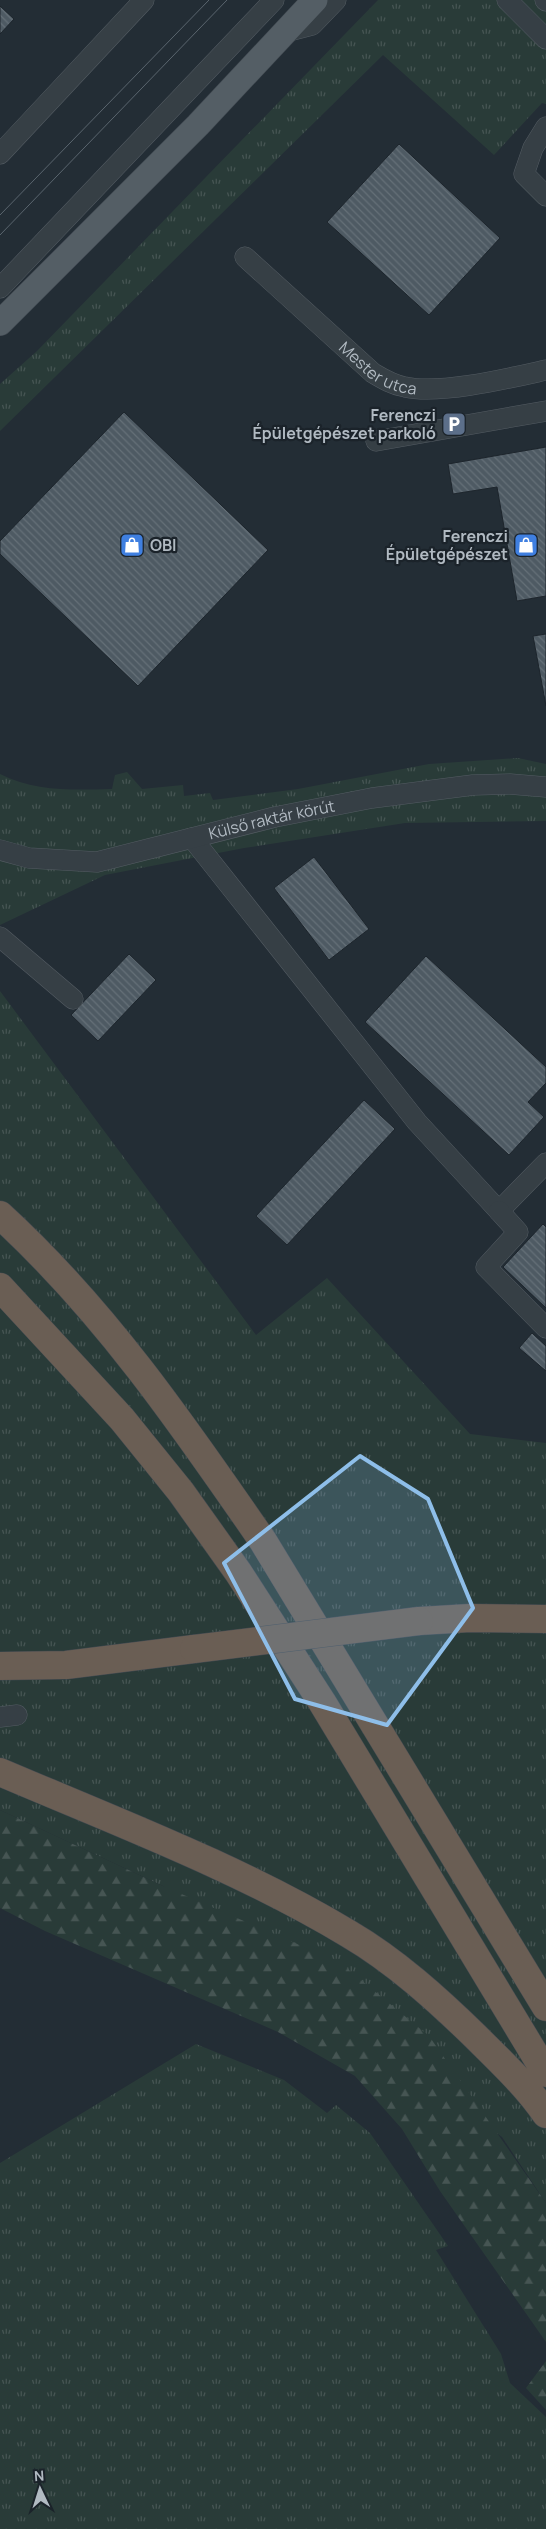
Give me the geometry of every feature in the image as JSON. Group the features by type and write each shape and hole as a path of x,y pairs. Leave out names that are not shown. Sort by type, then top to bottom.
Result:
{"highway":[{"path":"0,1215 113,1333 168,1404 262,1541 546,2007"},
{"path":"0,1287 44,1331 128,1426 181,1492 238,1572 322,1702 546,2073"},
{"path":"0,1666 66,1665 419,1621 470,1618 546,1619"},
{"path":"0,1772 220,1866 350,1934 398,1968 457,2018 509,2069 546,2114"},
{"path":"502,1934 546,1990"}],"main road":[{"path":"0,299 75,231 296,0"},
{"path":"0,324 198,125 315,0"}],"street":[{"path":"0,154 144,0"},
{"path":"0,288 274,0"},
{"path":"285,32 312,25 336,0"},
{"path":"507,0 546,39"},
{"path":"546,127 533,148 524,174 546,196"},
{"name":"Mester utca","path":"245,256 373,373 389,382 406,388 429,388 546,370"},
{"path":"376,441 546,412"},
{"name":"Külső raktár körút","path":"0,850 29,858 97,862 275,817 430,789 510,784 546,787"},
{"path":"192,838 417,1122 518,1232 486,1267 546,1328"},
{"path":"0,937 73,999"},
{"path":"500,1212 546,1163"}],"highlighted area":[{"path":"360,1456 428,1499 473,1608 387,1725 295,1699 224,1563"}],"green space":[{"path":"378,0 546,0 546,104 542,103 494,155 383,55 0,431 0,384 37,351"},
{"path":"518,758 546,764 546,821 405,823 244,848 105,875 0,925 0,774 41,787 83,790 112,789 115,775 127,772 142,789 183,785 184,796 210,793 213,800 298,789 429,764"},
{"path":"0,991 256,1335 327,1278 470,1434 546,1443 546,2203 502,2137 163,1886 0,1810"},
{"path":"0,1810 163,1886 339,1962 429,2036 546,2203 546,2342 440,2191 402,2129 355,2076 278,2032 45,1931 0,1908"},
{"path":"196,2044 284,2080 327,2113 336,2105 370,2133 448,2246 436,2250 501,2354 510,2383 546,2417 546,2529 0,2529 0,2163"},
{"path":"546,2361 546,2410 526,2388"}],"building":[{"path":"0,6 14,19 0,34"},
{"path":"399,144 500,238 429,315 327,222"},
{"name":"OBI","path":"124,412 268,550 138,686 0,554 0,541"},
{"name":"Ferenczi Épületgépészet","path":"546,447 546,596 517,601 497,487 453,494 448,464"},
{"path":"546,634 546,706 533,636"},
{"path":"314,857 369,929 329,960 274,888"},
{"path":"129,954 156,980 98,1041 71,1015"},
{"path":"426,956 546,1067 546,1083 528,1102 544,1117 509,1155 365,1022"},
{"path":"364,1100 395,1129 287,1245 256,1216"},
{"path":"543,1224 546,1227 546,1308 503,1267"},
{"path":"532,1333 546,1346 546,1371 519,1348"}],"tram line":[{"path":"0,215 209,0"},
{"path":"0,235 227,0"}],"place":[{"name":"Ferenczi Épületgépészet parkoló","path":"454,424"},
{"name":"OBI","path":"132,545"},
{"name":"Ferenczi Épületgépészet","path":"526,545"}]}
